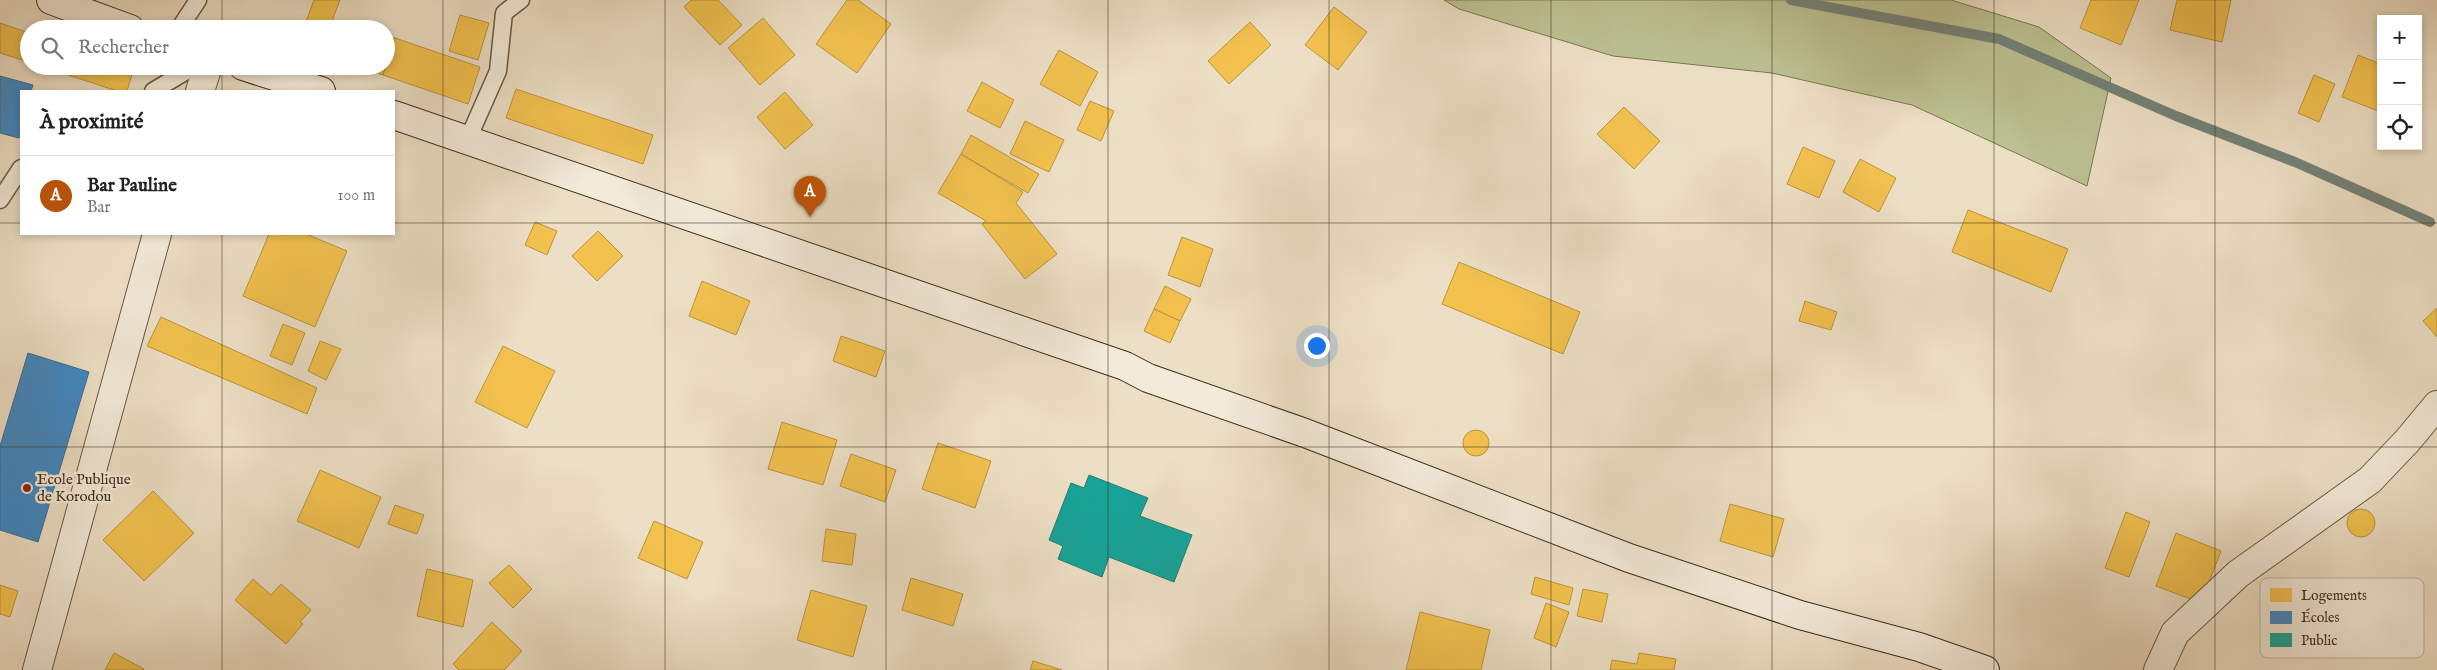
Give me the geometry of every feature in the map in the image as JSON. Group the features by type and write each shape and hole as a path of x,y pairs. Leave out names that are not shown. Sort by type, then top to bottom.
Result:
{"street":[{"path":"52,0 106,20"},
{"path":"200,90 205,75"},
{"path":"271,75 318,90"},
{"path":"395,115 1125,366 1148,378 1305,433 1629,558 1800,615 1919,647 1985,670"},
{"path":"37,670 157,235"},
{"path":"2158,670 2175,633 2238,574 2370,480 2408,440 2437,405"}],"lane":[{"path":"185,20 198,0"},
{"path":"468,139 498,71 504,13 522,0"},
{"path":"155,90 180,75"},
{"path":"0,200 20,170"}],"green space":[{"path":"1444,0 1951,0 2039,27 2111,78 2087,186 1912,105 1772,73 1613,56 1459,9"}],"building: Logements":[{"path":"314,0 340,0 332,20 306,20"},
{"path":"691,0 718,0 742,25 720,45 684,7"},
{"path":"847,0 858,0 891,24 857,73 816,44"},
{"path":"2091,0 2139,0 2121,45 2080,28"},
{"path":"2177,0 2231,0 2222,42 2170,30"},
{"path":"1334,7 1367,32 1338,70 1305,45"},
{"path":"460,15 489,23 478,60 449,51"},
{"path":"763,18 795,55 760,85 728,48"},
{"path":"1250,22 1271,45 1229,84 1208,61"},
{"path":"0,23 20,30 20,59 0,53"},
{"path":"395,38 480,67 468,104 383,75 395,75"},
{"path":"1059,50 1098,72 1080,106 1040,84"},
{"path":"2358,55 2377,62 2377,110 2342,97"},
{"path":"68,75 132,75 127,90 114,90"},
{"path":"2314,75 2335,84 2319,122 2298,113"},
{"path":"982,82 1014,100 1000,128 967,111"},
{"path":"516,89 653,135 643,164 506,118"},
{"path":"785,92 813,125 785,149 757,117"},
{"path":"1090,101 1114,111 1101,141 1077,130"},
{"path":"1624,107 1660,141 1634,169 1597,134"},
{"path":"1025,121 1064,140 1049,172 1010,154"},
{"path":"971,135 1039,174 1028,193 961,154"},
{"path":"1803,147 1835,161 1819,198 1787,184"},
{"path":"961,154 1023,192 1016,203 1057,254 1025,279 982,224 986,221 938,193"},
{"path":"1860,159 1896,178 1879,212 1843,192"},
{"path":"1968,210 2068,249 2051,292 1952,252"},
{"path":"535,222 557,231 547,255 525,245"},
{"path":"598,231 623,256 597,281 572,256"},
{"path":"269,235 308,235 347,251 315,327 243,296"},
{"path":"1182,237 1213,249 1200,287 1168,275"},
{"path":"1459,262 1580,312 1563,354 1442,304"},
{"path":"702,281 750,301 736,335 689,316"},
{"path":"1165,286 1191,299 1180,321 1154,309"},
{"path":"1805,301 1837,312 1831,330 1799,321"},
{"path":"2437,308 2437,337 2423,321"},
{"path":"1154,309 1180,321 1170,343 1144,331"},
{"path":"161,317 317,388 307,414 147,346"},
{"path":"283,324 305,333 292,365 270,356"},
{"path":"841,336 885,351 876,377 833,361"},
{"path":"320,341 341,349 326,380 308,371"},
{"path":"503,346 555,371 527,428 475,402"},
{"path":"782,422 837,440 823,485 768,469"},
{"path":"1476,430 1485,434 1489,443 1485,452 1476,456 1467,452 1463,443 1467,434"},
{"path":"938,443 991,461 975,508 922,489"},
{"path":"851,454 896,470 885,502 840,486"},
{"path":"320,470 381,497 359,548 297,521"},
{"path":"153,491 194,533 144,581 103,540"},
{"path":"1730,504 1784,519 1773,557 1720,541"},
{"path":"395,505 424,515 417,534 388,524"},
{"path":"2361,509 2371,513 2375,523 2371,533 2361,537 2351,533 2347,523 2351,513"},
{"path":"2126,512 2150,522 2129,577 2105,568"},
{"path":"654,521 703,542 687,579 638,558"},
{"path":"826,529 856,534 852,565 822,561"},
{"path":"2176,533 2221,551 2201,603 2156,586"},
{"path":"509,565 532,589 513,608 489,583"},
{"path":"427,569 473,580 463,627 417,616"},
{"path":"1535,577 1573,588 1569,605 1531,594"},
{"path":"911,578 963,594 953,626 902,610"},
{"path":"253,579 271,595 281,584 311,610 300,622 303,624 286,644 235,600"},
{"path":"0,585 18,591 10,617 0,614"},
{"path":"1583,589 1608,594 1602,622 1577,616"},
{"path":"811,590 867,606 853,657 797,640"},
{"path":"1546,603 1569,612 1556,647 1534,638"},
{"path":"1420,612 1490,630 1481,670 1406,670"},
{"path":"492,622 522,651 504,670 459,670 453,664"},
{"path":"114,653 144,669 105,670"},
{"path":"1639,653 1676,659 1674,670 1610,670 1612,660 1637,664"},
{"path":"1033,661 1062,670 1030,670"}],"building: Écoles":[{"path":"0,76 33,85 31,90 20,90 19,138 0,133"},
{"name":"Ecole Publique de Korodou","path":"28,353 89,372 38,542 0,530 0,446"}],"building: Public":[{"path":"1089,475 1148,498 1140,516 1192,535 1174,582 1109,557 1102,577 1058,559 1063,546 1049,540 1071,483 1084,488"}],"waterway":[{"path":"1791,0 1999,39 2176,116 2295,162 2430,222"}],"place":[{"name":"Bar Pauline","path":"810,217"},
{"name":"Ecole Publique de Korodou","path":"27,488"}]}
